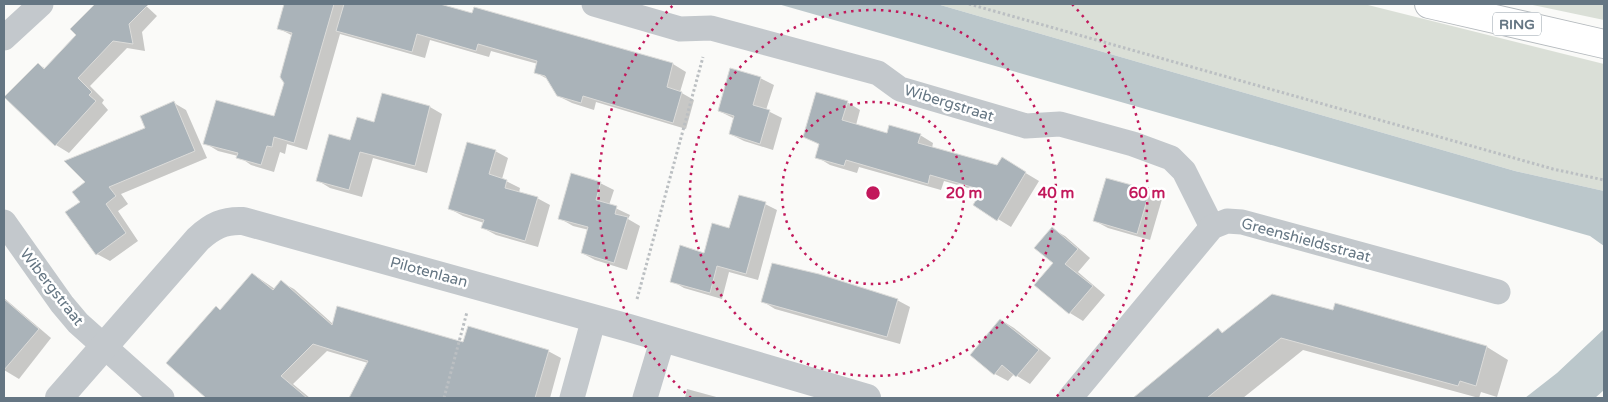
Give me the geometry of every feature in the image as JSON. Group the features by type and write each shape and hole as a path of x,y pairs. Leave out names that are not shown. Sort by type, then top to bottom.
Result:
{"main road":[{"name":"RING","path":"1429,4 1604,44"}],"street":[{"path":"4,38 41,4"},
{"name":"Wibergstraat","path":"594,4 680,29 711,28 878,72 900,89 1026,126 1060,124 1133,144 1171,158 1184,172 1212,228"},
{"name":"Pilotenlaan","path":"59,398 198,239 220,223 230,220 243,221 594,318 867,398"},
{"name":"Greenshieldsstraat","path":"1212,228 1227,221 1242,222 1498,292"},
{"name":"Wibergstraat","path":"4,222 62,304 103,347 162,398"},
{"path":"1070,398 1212,228"},
{"path":"572,398 594,318"},
{"path":"646,398 663,338"}],"path":[{"path":"968,4 1553,169 1604,180"},
{"path":"629,328 711,28"},
{"path":"444,398 475,285"}],"shaded area":[{"path":"778,4 937,4 1515,171 1604,191 1604,246 1590,236"},
{"path":"937,4 1364,4 1604,64 1604,191 1515,171"},
{"path":"1528,4 1604,4 1604,20"},
{"path":"1604,329 1604,390 1595,398 1525,398 1557,373"}],"building":[{"path":"95,4 149,4 129,24 133,44 113,41 78,78 92,92 89,95 96,101 55,146 4,97 38,63 44,69 76,35 70,29"},
{"path":"284,4 334,4 294,143 274,137 272,147 267,146 261,165 236,158 238,153 203,144 216,100 274,116 284,83 280,77 292,33 277,29"},
{"path":"344,4 440,4 472,13 474,7 673,63 667,87 682,92 673,123 583,96 581,103 557,96 545,76 534,73 537,61 478,44 476,51 417,34 412,52 336,31"},
{"path":"730,68 761,77 753,105 770,110 760,144 729,134 734,116 718,111"},
{"path":"816,92 848,101 842,120 887,133 889,125 921,134 918,143 997,165 1002,157 1026,172 997,221 973,205 982,190 930,175 928,184 846,160 844,166 815,158 819,144 803,137"},
{"path":"382,93 430,106 415,166 360,152 349,190 316,181 329,134 350,140 357,117 374,122"},
{"path":"174,101 195,151 109,187 116,196 106,204 126,233 96,255 65,212 80,202 72,192 85,182 64,161 145,128 140,116"},
{"path":"467,142 496,150 489,174 507,180 505,188 538,197 525,241 481,228 484,220 448,209"},
{"path":"571,173 601,182 596,200 617,206 615,214 628,217 614,263 581,253 588,227 558,219"},
{"path":"1106,178 1150,190 1137,234 1093,221"},
{"path":"739,195 766,202 746,274 717,266 710,293 670,282 680,245 704,253 712,223 729,228"},
{"path":"1052,227 1078,249 1065,264 1093,286 1069,314 1034,285 1053,263 1034,248"},
{"path":"772,263 819,274 898,299 887,337 761,302"},
{"path":"252,273 273,290 281,280 332,325 337,306 463,342 468,326 549,350 535,398 349,398 368,361 313,344 281,376 307,398 206,398 166,363 216,306 220,310"},
{"path":"1272,294 1333,310 1335,303 1487,346 1476,386 1460,381 1458,386 1281,338 1207,398 1133,398 1218,328 1222,333"},
{"path":"4,299 39,329 4,370"},
{"path":"1000,319 1039,350 1016,377 1002,365 994,375 970,355"}]}
